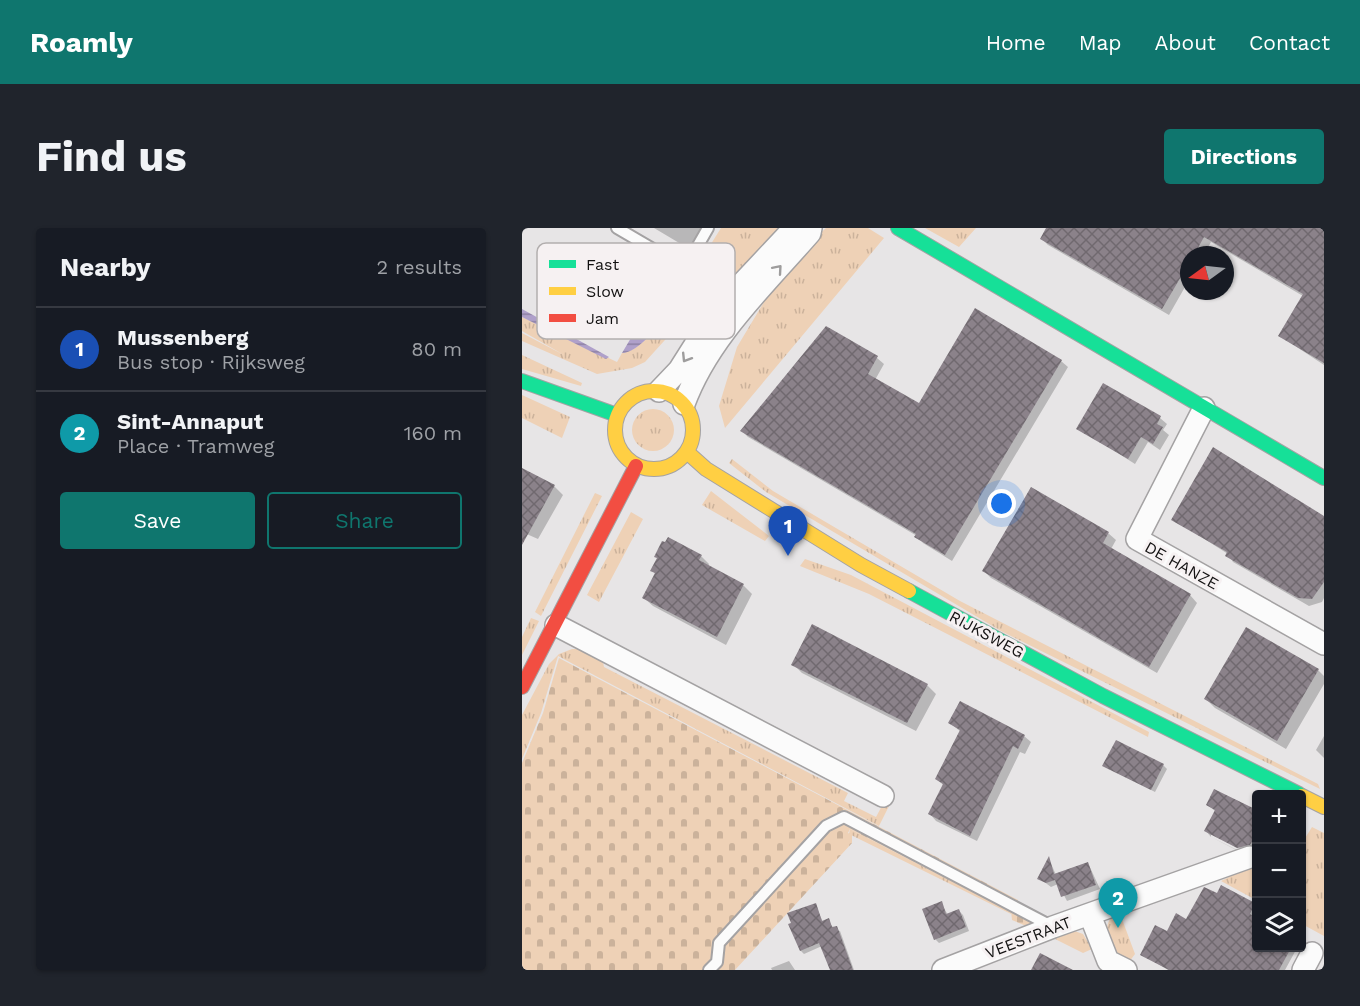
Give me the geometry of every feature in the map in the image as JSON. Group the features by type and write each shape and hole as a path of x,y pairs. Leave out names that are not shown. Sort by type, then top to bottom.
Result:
{"main road":[{"path":"898,228 1324,478"},
{"path":"522,381 617,415"},
{"path":"648,391 659,391 673,396 684,404 693,426 692,440 687,452 679,462 665,469 649,470 636,466 621,453 614,430 617,415 631,398 648,391"},
{"name":"RIJKSWEG","path":"687,452 706,469 861,566 1102,696 1290,790"},
{"path":"522,687 556,626 636,466"},
{"name":"RIJKSWEG","path":"1306,798 1324,807"}],"street":[{"path":"735,291 794,228"},
{"path":"735,319 810,233 811,228"},
{"path":"659,391 679,370 699,339"},
{"path":"684,404 693,379 720,339"},
{"name":"DE HANZE","path":"1204,408 1137,539 1324,644"},
{"path":"556,626 883,796"},
{"name":"VEESTRAAT","path":"943,970 1053,927 1250,857"},
{"path":"1090,915 1108,961 1126,970"}],"lane":[{"path":"617,228 643,243"},
{"path":"699,243 708,228"},
{"path":"709,970 717,962 719,943 826,826 844,817 1053,927"}],"green space":[{"path":"721,228 784,228 737,280 735,277 735,243 712,243"},
{"path":"826,228 868,228 884,238 725,428 719,406 737,347 773,287 806,246"},
{"path":"925,228 976,228 959,247"},
{"path":"522,317 537,324 537,339 568,339 617,362 622,353 641,344 645,339 666,339 645,362 632,368 597,374 522,341 522,333 564,355 522,331"},
{"path":"522,355 582,383 581,386 522,369"},
{"path":"522,395 570,417 562,438 522,418"},
{"path":"653,409 668,415 674,430 668,445 653,451 638,445 632,430 638,415"},
{"path":"732,459 773,491 960,601 1318,784 1320,789 1001,631 766,492 729,463"},
{"path":"711,491 769,536 765,541 702,505"},
{"path":"595,493 602,496 541,616 535,612"},
{"path":"631,512 643,519 599,602 587,595"},
{"path":"805,559 851,575 1149,732 1148,737 869,594 800,566"},
{"path":"531,618 539,621 522,655 522,637"},
{"path":"572,649 586,649 602,657 604,667 848,793 844,801 876,817 883,804 888,802 890,804 879,826 558,656 541,713 522,759 522,715 549,664 559,654"},
{"path":"559,658 1018,900 1016,903 1048,920 1026,926 1012,920 1011,911 850,829 848,833 852,835 852,843 735,970 522,970 522,763 543,713"},
{"path":"1312,827 1324,833 1324,936 1306,926 1306,837"},
{"path":"850,829 1012,912 1011,914 849,834"},
{"path":"1252,861 1252,898 1221,881 1231,876 1229,871"},
{"path":"1119,911 1135,954 1129,962 1116,952 1108,938 1108,923"},
{"path":"1069,929 1083,934 1092,949 1083,953 1049,936"}],"shaded area":[{"path":"522,309 537,317 537,324 522,317"},
{"path":"566,339 576,339 609,357 606,359"},
{"path":"630,339 646,339 635,348 622,353"}],"building":[{"path":"1046,228 1324,228 1324,363 1278,336 1303,294 1234,254 1234,246 1220,246 1204,237 1199,246 1180,246 1180,278 1162,309 1040,239"},
{"path":"975,308 1062,360 945,555 914,537 916,534 740,431 826,326 878,356 868,374 919,403"},
{"path":"1103,383 1161,416 1157,424 1163,427 1153,444 1141,437 1128,459 1076,429"},
{"path":"1213,447 1324,516 1324,582 1312,599 1298,598 1225,556 1227,552 1171,520"},
{"path":"522,468 555,485 522,545"},
{"path":"1031,487 1109,532 1103,543 1191,594 1149,667 982,571"},
{"path":"668,537 702,555 699,560 744,584 717,637 642,598 655,573 650,571 657,558 654,557 662,541 665,542"},
{"path":"812,624 928,684 907,723 791,665"},
{"path":"1246,627 1319,669 1277,741 1204,699"},
{"path":"960,701 1025,735 1018,749 1013,746 970,836 928,814 943,784 935,779 960,730 948,723"},
{"path":"1116,740 1164,764 1151,790 1102,766"},
{"path":"1214,789 1252,808 1250,845 1237,848 1204,831 1215,810 1206,805"},
{"path":"1049,856 1054,874 1088,862 1096,885 1061,897 1055,880 1046,883 1037,879"},
{"path":"1221,885 1252,901 1250,914 1252,915 1252,952 1289,952 1279,970 1169,970 1140,955 1155,925 1167,931 1176,913 1186,919 1204,887 1217,893"},
{"path":"942,901 946,914 959,909 966,927 934,940 922,909"},
{"path":"816,903 822,921 829,918 832,927 837,926 853,970 830,970 819,943 800,951 788,924 791,923 787,913"},
{"path":"1040,953 1073,970 1031,970"}],"traffic: fast":[{"path":"898,228 1324,478"},
{"path":"522,381 617,415"},
{"path":"909,591 1103,696 1291,790"}],"traffic: slow":[{"path":"646,391 662,391 676,397 687,408 693,422 693,430 693,438 687,452 676,463 662,469 646,469 632,463 621,452 615,438 615,422 621,408 632,397 646,391"},
{"path":"687,452 706,469 861,565 909,591"},
{"path":"1306,798 1324,807"}],"traffic: jam":[{"path":"522,687 636,466"}],"place":[{"name":"Mussenberg","path":"788,556"},
{"name":"Sint-Annaput","path":"1118,928"}]}
